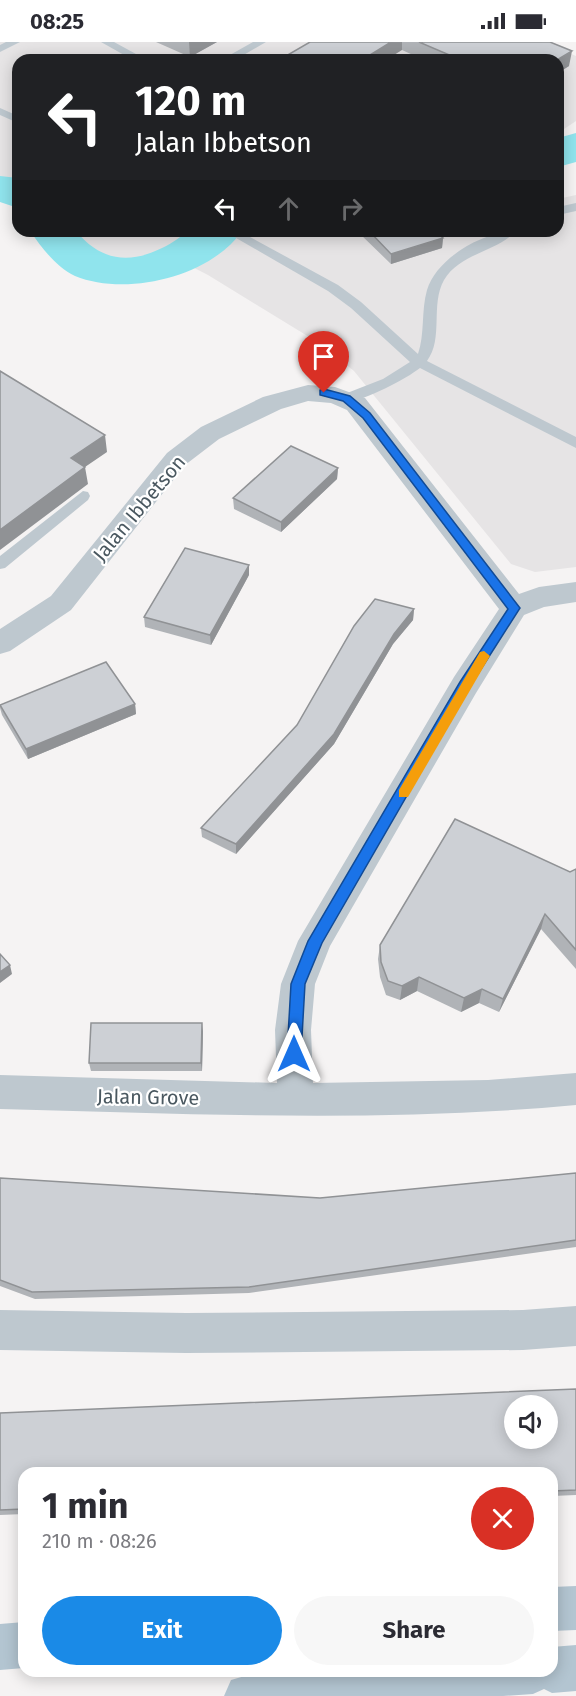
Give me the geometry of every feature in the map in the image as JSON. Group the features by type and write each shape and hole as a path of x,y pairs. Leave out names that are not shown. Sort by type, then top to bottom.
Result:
{"main road":[{"path":"558,1609 576,1608"},
{"path":"0,1647 18,1646"},
{"path":"558,1670 576,1668"},
{"path":"248,1696 313,1687 450,1677"}],"street":[{"name":"Jalan Ibbetson","path":"0,643 61,603 176,459 210,433 289,397 324,393 347,398"},
{"path":"347,398 356,404 378,430 514,608"},
{"path":"296,1100 293,1030 298,984 315,941 465,685 514,608 539,597 576,592"},
{"name":"Jalan Grove","path":"0,1092 296,1100 488,1097 576,1089"},
{"path":"0,1330 186,1333 523,1330 576,1326"}],"lane":[{"path":"0,50 15,42"},
{"path":"106,42 129,54"},
{"path":"238,54 261,42"},
{"path":"242,237 333,288 356,305 418,362 576,443"},
{"path":"347,398 404,372 418,362 425,354 433,293 438,280 448,268 466,255 499,237"},
{"path":"0,564 83,496"}],"shaded area":[{"path":"0,42 543,42 576,56 576,121 564,129 564,54 12,54 12,182 0,180"},
{"path":"576,195 576,567 535,572 511,564 354,371 319,343 208,275 161,251 137,261 119,264 103,258 81,237 564,237 564,198"}],"building":[{"path":"310,42 391,42 372,54 289,54"},
{"path":"419,42 550,42 572,51 564,56 447,54"},
{"path":"375,237 443,238 391,254"},
{"path":"0,371 105,435 71,458 85,467 0,530"},
{"path":"291,446 338,468 281,522 233,498"},
{"path":"185,548 249,565 210,635 144,617"},
{"path":"375,599 414,609 394,634 334,734 236,844 201,828 297,725 354,626"},
{"path":"106,662 135,704 26,749 0,705"},
{"path":"455,819 570,872 576,869 576,950 545,914 503,999 482,989 464,998 419,977 402,986 388,981 381,962 380,945"},
{"path":"0,954 10,965 0,972"},
{"path":"91,1023 202,1023 201,1063 89,1063"},
{"path":"576,1173 576,1240 249,1287 32,1292 0,1280 0,1178 320,1198"},
{"path":"576,1389 576,1490 558,1491 558,1467 18,1467 18,1509 0,1510 0,1413"}],"waterway":[{"path":"564,152 576,145"},
{"path":"0,189 12,191"},
{"path":"57,237 70,252 90,266 111,272 133,272 155,267 177,258 212,237"}],"slow traffic":[{"path":"404,793 484,656"}],"route":[{"path":"294,1054 293,1030 298,984 315,941 413,778 465,685 514,608 356,404 347,398 324,393"}]}
